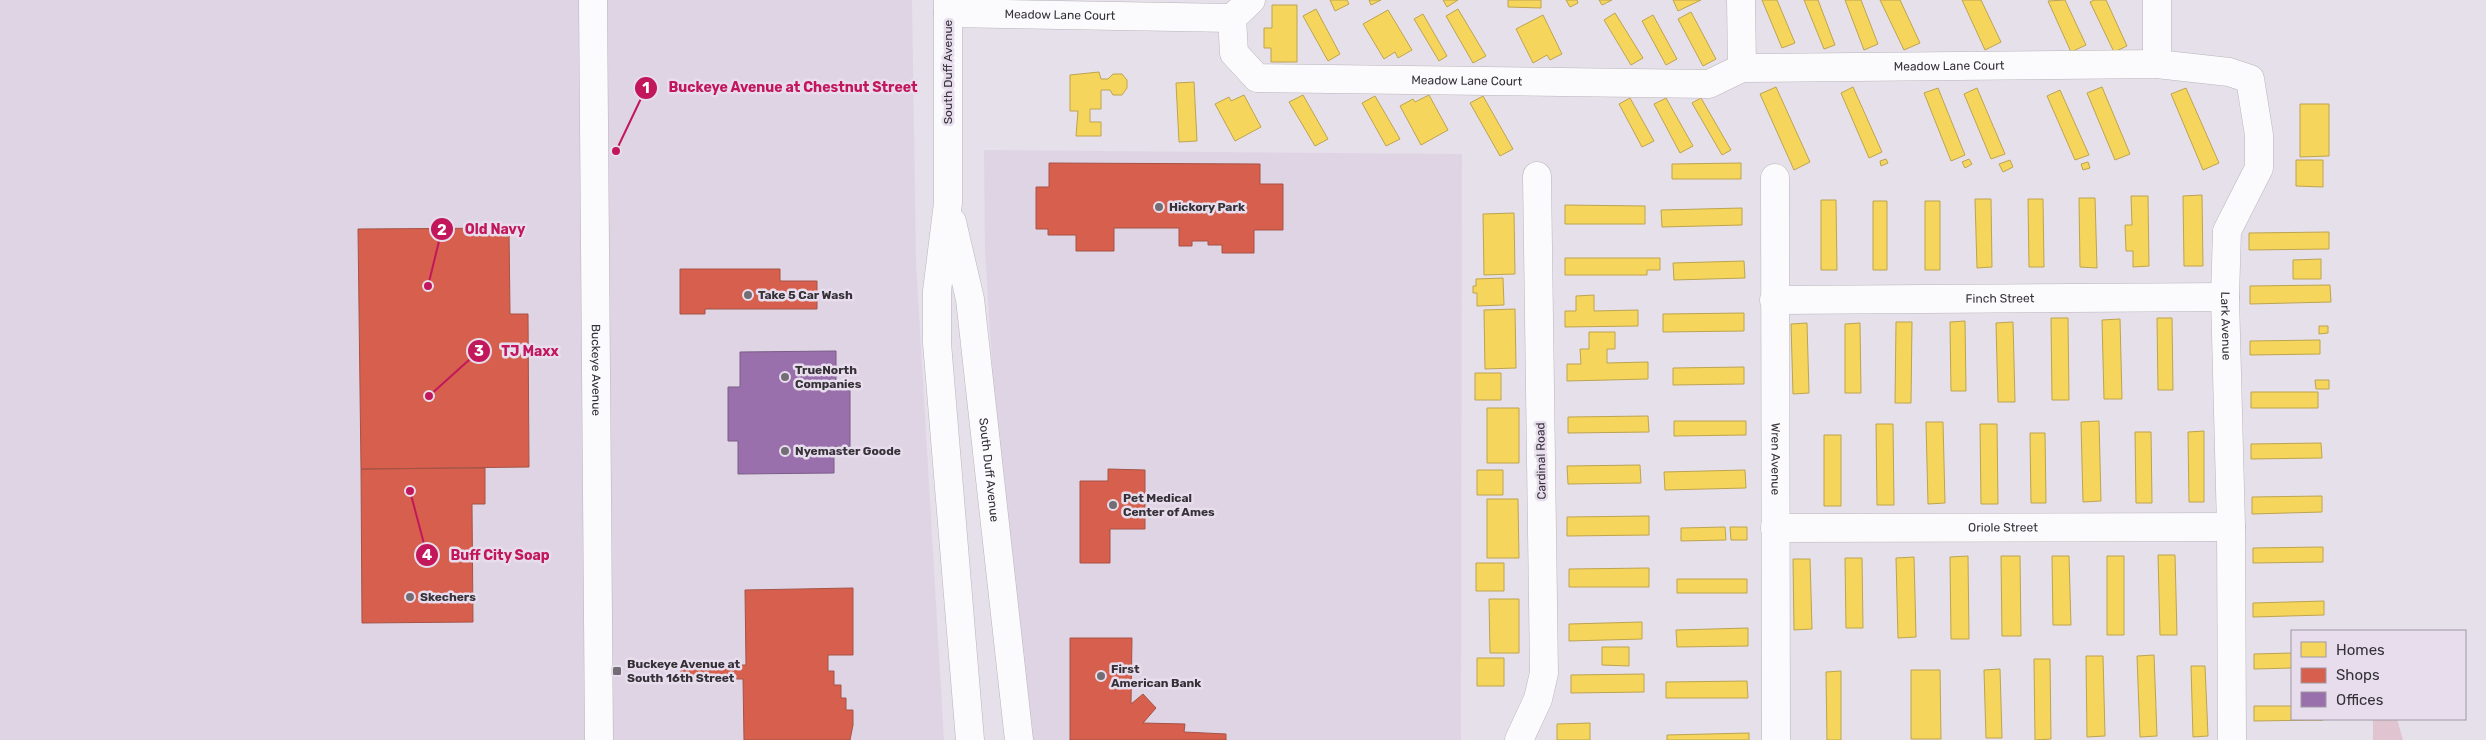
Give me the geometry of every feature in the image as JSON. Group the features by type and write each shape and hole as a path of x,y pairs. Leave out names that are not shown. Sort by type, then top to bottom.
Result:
{"street":[{"name":"Buckeye Avenue","path":"593,0 599,740"},
{"path":"1741,0 1742,68"},
{"path":"2157,0 2157,64"},
{"name":"Meadow Lane Court","path":"948,7 1242,9 1234,53 1257,78 1708,84 1742,68 2157,64"},
{"name":"South Duff Avenue","path":"948,7 948,203 937,291 937,343 970,740"},
{"name":"Lark Avenue","path":"2157,64 2228,72 2250,79 2260,135 2260,168 2227,231 2225,297 2232,740"},
{"name":"Cardinal Road","path":"1519,740 1538,699 1544,673 1537,176"},
{"name":"Wren Avenue","path":"1775,178 1776,740"},
{"name":"South Duff Avenue","path":"948,203 970,299 1019,740"},
{"name":"Finch Street","path":"1774,300 2225,297"},
{"name":"Oriole Street","path":"1775,528 2230,527"}],"shaded area":[{"path":"0,0 912,0 916,263 944,740 0,740"},
{"path":"984,150 1462,154 1461,740 1032,740 994,397 985,250"},
{"path":"2373,720 2397,720 2403,740 2373,740"}],"building: Homes":[{"path":"1330,0 1347,0 1349,4 1335,11"},
{"path":"1369,0 1381,0 1371,5"},
{"path":"1443,0 1458,0 1447,7"},
{"path":"1508,0 1541,0 1541,8 1508,7"},
{"path":"1566,0 1577,0 1578,3 1570,7"},
{"path":"1599,0 1612,0 1602,5"},
{"path":"1673,0 1701,0 1678,11"},
{"path":"1762,0 1777,0 1795,43 1782,48"},
{"path":"1804,0 1818,0 1835,45 1824,49"},
{"path":"1845,0 1861,0 1878,44 1864,50"},
{"path":"1880,0 1900,0 1920,43 1904,50"},
{"path":"1962,0 1981,0 2001,42 1985,50"},
{"path":"2065,0 2086,45 2071,52 2048,1"},
{"path":"2106,0 2127,46 2114,52 2090,2"},
{"path":"1272,5 1297,5 1297,62 1271,62 1271,48 1264,48 1264,28 1272,28"},
{"path":"1316,9 1340,54 1328,61 1303,16"},
{"path":"1458,9 1486,56 1473,63 1446,16"},
{"path":"1388,10 1412,50 1398,58 1395,52 1384,59 1363,24"},
{"path":"1691,12 1716,59 1703,66 1678,19"},
{"path":"1615,13 1643,58 1631,65 1604,20"},
{"path":"1423,14 1447,56 1439,61 1414,19"},
{"path":"1543,15 1562,54 1550,60 1547,55 1533,63 1516,29"},
{"path":"1653,15 1677,59 1666,65 1642,21"},
{"path":"1099,72 1101,79 1108,79 1113,74 1122,74 1127,80 1127,88 1122,95 1113,95 1110,90 1101,90 1101,109 1090,109 1090,122 1101,122 1101,136 1076,136 1078,111 1070,111 1070,75"},
{"path":"1194,82 1197,141 1179,142 1176,83"},
{"path":"1776,87 1810,162 1794,170 1760,94"},
{"path":"1853,87 1882,152 1869,158 1841,93"},
{"path":"2102,87 2130,154 2115,160 2087,93"},
{"path":"1938,88 1965,155 1951,161 1924,93"},
{"path":"1977,88 2005,154 1991,159 1964,94"},
{"path":"2186,88 2219,163 2203,170 2171,94"},
{"path":"2060,90 2089,155 2075,160 2047,96"},
{"path":"1244,95 1261,127 1235,141 1215,104 1229,97 1231,101"},
{"path":"1303,95 1328,139 1315,146 1289,102"},
{"path":"1429,95 1448,130 1421,145 1400,106 1413,99 1415,102"},
{"path":"1375,96 1400,139 1386,146 1362,103"},
{"path":"1483,96 1513,149 1500,156 1470,103"},
{"path":"1630,98 1654,141 1642,147 1619,104"},
{"path":"1666,98 1693,146 1680,153 1654,104"},
{"path":"1701,98 1731,150 1722,155 1692,103"},
{"path":"2300,104 2329,104 2329,156 2300,157"},
{"path":"1886,159 1888,163 1881,166 1880,161"},
{"path":"1969,159 1972,164 1965,168 1962,162"},
{"path":"2010,160 2013,167 2003,172 1999,164"},
{"path":"2296,160 2323,160 2323,187 2296,186"},
{"path":"2088,162 2090,168 2083,170 2081,164"},
{"path":"1741,163 1741,179 1672,179 1672,164"},
{"path":"2202,195 2203,266 2184,266 2183,196"},
{"path":"2131,196 2148,196 2149,266 2133,267 2133,251 2126,251 2125,225 2132,225"},
{"path":"2079,198 2095,198 2097,268 2080,267"},
{"path":"1975,199 1991,199 1992,267 1977,268"},
{"path":"2028,199 2043,199 2044,267 2029,267"},
{"path":"1821,200 1836,200 1837,270 1821,270"},
{"path":"1873,201 1887,201 1887,270 1873,270"},
{"path":"1925,201 1940,201 1940,270 1925,270"},
{"path":"1565,205 1645,206 1645,224 1565,224"},
{"path":"1742,208 1742,225 1662,227 1661,210"},
{"path":"1514,213 1515,274 1484,275 1483,214"},
{"path":"2329,232 2329,249 2249,250 2249,233"},
{"path":"1565,258 1660,258 1660,270 1647,270 1647,275 1565,275"},
{"path":"2321,259 2321,279 2293,279 2293,260"},
{"path":"1744,261 1745,278 1674,280 1673,263"},
{"path":"1503,278 1504,305 1477,306 1477,293 1473,293 1476,279"},
{"path":"2330,285 2331,302 2250,304 2250,286"},
{"path":"1594,295 1594,311 1638,310 1638,326 1565,327 1565,311 1576,311 1576,296"},
{"path":"1515,309 1516,368 1485,369 1484,310"},
{"path":"1744,313 1744,331 1663,332 1663,314"},
{"path":"2051,318 2068,318 2069,400 2052,400"},
{"path":"2157,318 2172,318 2173,390 2158,390"},
{"path":"2120,319 2122,399 2104,399 2102,320"},
{"path":"1965,321 1966,391 1951,391 1950,322"},
{"path":"1896,322 1912,322 1911,403 1895,403"},
{"path":"2013,322 2015,402 1998,402 1996,323"},
{"path":"1807,323 1809,393 1793,394 1791,324"},
{"path":"1860,323 1861,393 1845,393 1845,324"},
{"path":"2319,326 2328,326 2328,333 2319,334"},
{"path":"1589,332 1615,332 1615,349 1607,349 1607,363 1648,362 1648,379 1567,381 1567,364 1581,364 1580,349 1589,349"},
{"path":"2320,340 2320,354 2250,355 2250,341"},
{"path":"1744,367 1744,384 1673,385 1673,368"},
{"path":"1475,373 1501,373 1501,400 1475,400"},
{"path":"2315,380 2329,380 2329,389 2316,389"},
{"path":"2251,392 2318,392 2318,408 2251,408"},
{"path":"1487,408 1519,408 1519,463 1487,463"},
{"path":"1648,416 1649,432 1568,433 1568,417"},
{"path":"1674,421 1746,421 1746,435 1674,436"},
{"path":"2099,421 2101,501 2083,502 2081,422"},
{"path":"1926,422 1943,422 1945,503 1928,504"},
{"path":"1876,424 1893,424 1894,505 1877,505"},
{"path":"1980,424 1997,424 1998,504 1981,504"},
{"path":"2204,431 2204,502 2189,502 2188,432"},
{"path":"2135,432 2151,432 2152,503 2136,503"},
{"path":"2030,433 2045,433 2046,503 2031,503"},
{"path":"1824,435 1841,435 1841,506 1824,506"},
{"path":"2321,443 2322,458 2251,459 2251,444"},
{"path":"1640,465 1641,483 1568,484 1567,466"},
{"path":"1477,470 1503,470 1503,495 1477,495"},
{"path":"1745,470 1746,488 1665,490 1664,472"},
{"path":"2322,496 2322,512 2252,514 2252,497"},
{"path":"1487,499 1518,499 1519,558 1487,558"},
{"path":"1649,516 1649,535 1567,536 1567,517"},
{"path":"1725,527 1726,540 1681,541 1681,528"},
{"path":"1730,527 1747,527 1747,540 1731,540"},
{"path":"2323,547 2323,562 2253,563 2253,548"},
{"path":"2158,555 2175,555 2177,635 2160,635"},
{"path":"1968,556 1969,639 1951,639 1950,557"},
{"path":"2001,556 2020,556 2021,636 2002,636"},
{"path":"2052,556 2069,556 2071,625 2053,625"},
{"path":"2107,556 2124,556 2124,635 2107,635"},
{"path":"1914,557 1916,637 1898,638 1896,558"},
{"path":"1845,558 1862,558 1863,628 1846,628"},
{"path":"1793,559 1810,559 1812,629 1794,630"},
{"path":"1476,563 1504,563 1504,591 1476,591"},
{"path":"1649,568 1649,587 1569,587 1569,569"},
{"path":"1677,579 1747,579 1747,593 1677,593"},
{"path":"1489,599 1519,599 1519,653 1490,653"},
{"path":"2324,601 2324,615 2253,617 2253,603"},
{"path":"1642,622 1642,639 1569,641 1569,624"},
{"path":"1748,628 1748,646 1677,647 1676,630"},
{"path":"1602,647 1629,647 1629,666 1602,665"},
{"path":"2291,653 2291,668 2254,669 2254,654"},
{"path":"2154,655 2157,736 2140,737 2137,656"},
{"path":"2086,656 2103,656 2105,736 2087,737"},
{"path":"1477,658 1504,658 1504,686 1477,686"},
{"path":"2034,659 2050,659 2051,739 2035,740"},
{"path":"2191,666 2205,666 2208,736 2193,737"},
{"path":"2000,669 2002,738 1986,738 1984,670"},
{"path":"1911,670 1940,670 1941,739 1911,739"},
{"path":"1841,671 1841,740 1827,740 1826,672"},
{"path":"1644,674 1644,692 1571,693 1571,675"},
{"path":"1747,681 1748,698 1666,698 1666,682"},
{"path":"2254,706 2291,706 2291,720 2323,720 2254,721"},
{"path":"1590,723 1590,740 1557,740 1557,724"},
{"path":"1749,733 1749,740 1667,740 1667,735"}],"building: Shops":[{"name":"Hickory Park","path":"1049,163 1260,164 1260,184 1283,184 1283,230 1254,230 1254,253 1222,253 1222,245 1208,245 1208,241 1192,241 1192,246 1179,246 1179,228 1114,228 1114,251 1076,251 1076,235 1048,235 1048,229 1036,229 1036,187 1049,187"},
{"path":"509,228 510,314 528,314 529,467 361,469 358,229"},
{"name":"Take 5 Car Wash","path":"680,269 780,269 780,281 817,281 817,309 705,309 705,314 680,314"},
{"path":"485,468 485,504 472,504 473,622 362,623 361,469"},
{"name":"Pet Medical Center of Ames","path":"1108,469 1145,470 1145,529 1110,529 1110,563 1080,563 1080,481 1108,481"},
{"path":"853,588 853,655 828,655 828,671 834,671 834,685 841,685 841,698 846,698 846,710 853,710 850,740 744,740 743,679 681,679 681,666 746,665 745,590"},
{"name":"First American Bank","path":"1070,638 1132,638 1131,704 1143,694 1156,708 1143,723 1185,724 1184,732 1226,734 1226,740 1070,740"}],"building: Offices":[{"path":"836,351 836,390 850,389 850,447 834,447 834,473 738,474 738,441 728,441 728,387 740,387 740,352"}],"place":[{"name":"Buckeye Avenue at Chestnut Street","path":"616,151"},
{"name":"Hickory Park","path":"1159,207"},
{"name":"Old Navy","path":"428,286"},
{"name":"Take 5 Car Wash","path":"748,295"},
{"name":"TrueNorth Companies","path":"785,377"},
{"name":"TJ Maxx","path":"429,396"},
{"name":"Nyemaster Goode","path":"785,451"},
{"name":"Buff City Soap","path":"410,491"},
{"name":"Pet Medical Center of Ames","path":"1113,505"},
{"name":"Skechers","path":"410,597"},
{"name":"Buckeye Avenue at South 16th Street","path":"617,671"},
{"name":"First American Bank","path":"1101,676"}]}
